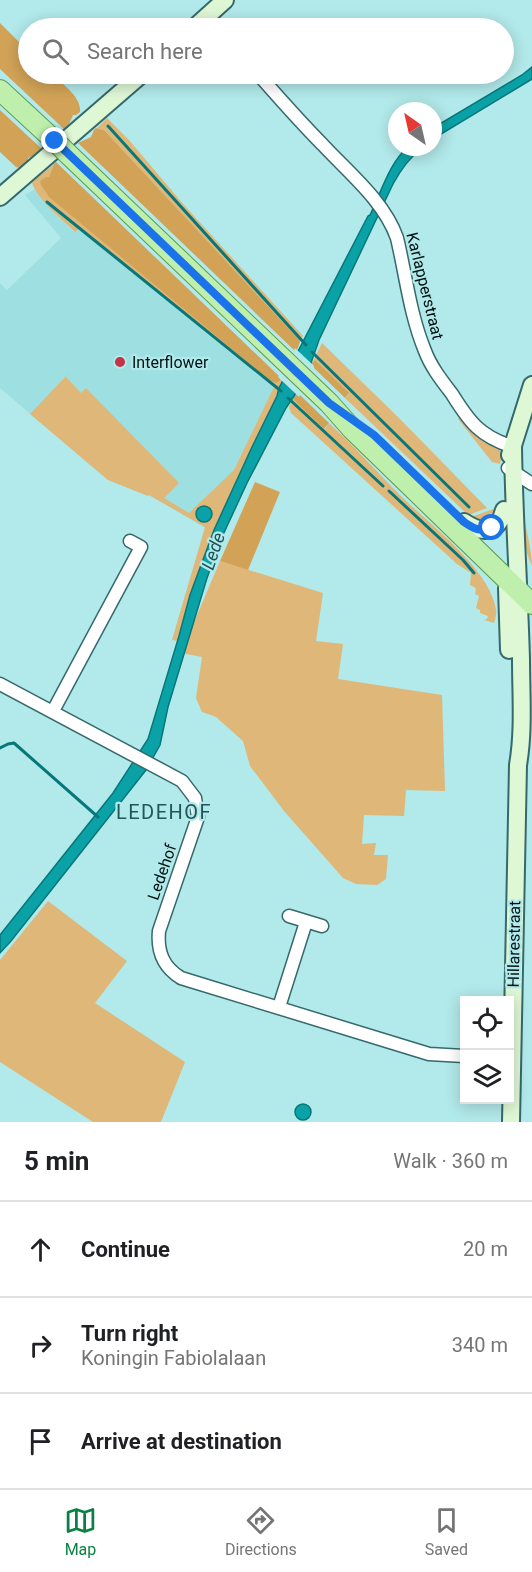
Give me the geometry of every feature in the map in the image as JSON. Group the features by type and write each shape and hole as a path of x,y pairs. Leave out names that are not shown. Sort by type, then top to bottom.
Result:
{"main road":[{"path":"211,18 225,0"},
{"path":"0,197 130,84"},
{"path":"0,90 287,362 352,429 519,583"},
{"name":"Hillarestraat","path":"511,1050 518,765 522,732 519,583 510,470 513,447 532,385"},
{"path":"329,403 374,435 464,522 519,583"},
{"name":"Hillarestraat","path":"510,470 504,486 504,510 519,583 511,719 518,765"},
{"path":"464,522 478,530 487,530 499,523 504,510"},
{"path":"520,643 532,626"},
{"name":"Hillarestraat","path":"511,1104 511,1122"}],"street":[{"name":"Karlapperstraat","path":"266,84 383,211 397,238 416,327 425,353 476,428 497,442 513,447"},
{"path":"510,470 532,484"},
{"path":"53,711 141,546"},
{"name":"Ledehof","path":"0,684 182,781 195,798 198,817 159,931 160,954 172,972 181,978 429,1054 460,1056"},
{"path":"289,916 322,926"},
{"path":"279,1007 306,922"}],"shaded area":[{"path":"0,23 18,41 18,84 63,84 78,101 80,112 73,115 66,131 0,69"},
{"path":"0,110 44,151 28,158 28,163 20,168 0,152"},
{"path":"107,118 303,336 300,342 104,130 97,128"},
{"path":"96,128 104,130 299,340 297,350 295,348 294,350 78,143 91,137"},
{"path":"56,162 281,380 276,383 268,379 49,197 40,181 49,177"},
{"path":"54,164 49,177 281,380 299,349 214,530 190,595 178,641 172,640 205,527 149,495 108,480 30,414 69,373 66,377 81,393 86,388 179,483 164,498 189,513 234,470 274,387 79,229 75,232 50,209 32,183 39,174 41,175"},
{"path":"35,189 55,214 74,232 79,229 277,389 214,530 207,529 149,495 108,480 0,388 0,283 7,290 61,238 25,195"},
{"path":"322,343 487,508 471,514 466,513 345,398 349,394 315,360 313,361"},
{"path":"315,360 349,393 345,398 314,368 311,363"},
{"path":"295,393 299,397 300,395 329,423 324,429 293,399"},
{"path":"294,396 293,399 325,429 329,423 471,563 492,595 496,612 494,623 484,620 488,616 480,613 480,610 476,608 479,596 475,594 476,589 470,585 471,573 457,564 291,413 289,407"},
{"path":"460,417 477,436 500,450 502,455 500,464 492,462 458,419"},
{"path":"255,482 280,492 248,570 220,561"},
{"path":"493,509 497,511 489,519 477,523 473,519 474,516"},
{"path":"523,514 530,547 532,566 524,541"},
{"path":"220,561 323,593 316,641 343,644 338,679 442,695 445,791 406,790 404,816 364,815 362,844 376,843 374,855 388,855 386,879 377,885 356,884 343,878 284,811 250,766 243,741 216,717 202,712 196,698 202,657 181,653"},
{"path":"48,901 127,961 95,1003 185,1062 161,1122 93,1122 0,1062 0,960"}],"water":[{"path":"532,67 532,79 442,134 442,123 507,84 514,84 514,80"},
{"name":"Lede","path":"400,156 413,156 393,184 319,340 311,363 247,483 222,537 207,578 168,707 160,745 146,770 0,953 0,935 113,793 148,739 190,595 214,530 279,388"},
{"path":"204,506 210,508 212,514 210,520 204,522 198,520 196,514 198,508"},
{"path":"300,1104 306,1104 311,1112 309,1118 300,1120 295,1115 295,1109"}],"pier":[{"path":"296,349 313,365 297,395 280,379"}],"waterway":[{"path":"108,126 306,345"},
{"path":"47,202 281,391"},
{"path":"312,352 469,507"},
{"path":"288,398 383,486"},
{"path":"389,491 474,573"},
{"path":"0,748 14,743 98,817"}],"place":[{"name":"Interflower","path":"120,362"}],"district":[{"name":"LEDEHOF","path":"164,812"}],"route":[{"path":"55,141 329,403 374,435 464,522 478,530 492,528"}]}
